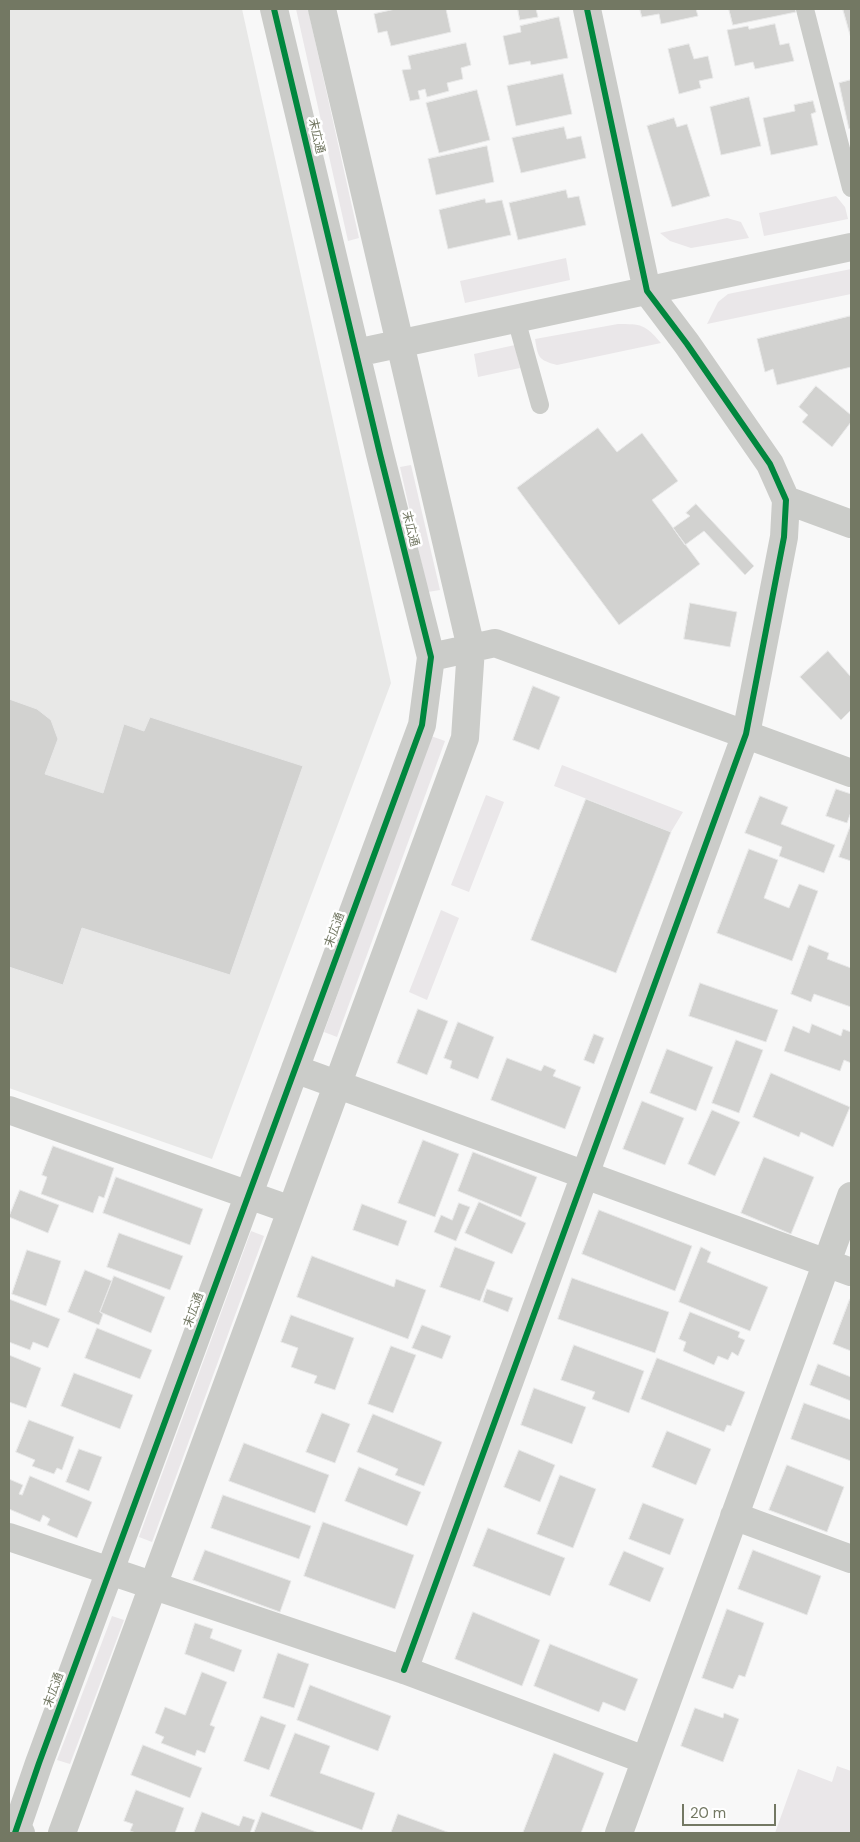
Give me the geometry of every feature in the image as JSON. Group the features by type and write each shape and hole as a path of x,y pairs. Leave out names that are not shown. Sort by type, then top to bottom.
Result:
{"street":[{"name":"末広通","path":"15,1832 422,725 431,657 274,9"},
{"path":"62,1833 465,738 471,648 322,9"},
{"path":"404,1670 746,734 784,536 786,500 770,464 687,344 647,291 587,9"},
{"path":"356,353 851,247"},
{"path":"786,500 851,524"},
{"path":"431,657 495,643 851,773"},
{"path":"295,1069 839,1267"},
{"path":"10,1115 291,1210"},
{"path":"619,1833 734,1516 839,1267 851,1196"},
{"path":"734,1516 851,1559"},
{"path":"9,1537 404,1670 646,1760"}],"lane":[{"path":"805,9 851,188"},
{"path":"516,319 540,405"}],"shaded area":[{"path":"9,9 242,9 391,683 212,1159 9,1088"},
{"path":"296,9 308,9 359,238 348,241"},
{"path":"836,196 845,207 848,219 764,236 759,213"},
{"path":"727,218 741,222 749,238 691,248 670,241 660,233"},
{"path":"566,258 570,280 465,303 460,281"},
{"path":"851,269 851,294 707,324 718,302 728,294"},
{"path":"618,324 642,326 651,332 661,343 557,365 542,359 538,354 535,339"},
{"path":"515,345 520,368 478,377 474,354"},
{"path":"411,465 440,590 428,592 400,467"},
{"path":"431,736 445,741 337,1037 324,1032"},
{"path":"562,765 683,812 671,832 554,786"},
{"path":"486,795 504,802 469,892 451,885"},
{"path":"441,910 459,918 427,1000 409,992"},
{"path":"251,1231 264,1236 152,1542 139,1537"},
{"path":"112,1616 124,1620 70,1764 57,1760"},
{"path":"837,1766 851,1771 851,1833 775,1833 798,1769 832,1782"}],"building":[{"path":"396,9 446,9 451,32 391,46 387,31 378,33 374,14"},
{"path":"518,9 536,9 538,17 520,20"},
{"path":"640,9 696,9 698,16 661,24 659,14 642,17"},
{"path":"729,9 795,9 796,12 733,25"},
{"path":"843,9 851,9 851,38"},
{"path":"559,17 568,58 531,65 530,61 509,65 503,36 521,32 520,26"},
{"path":"775,24 780,45 789,43 794,61 755,69 753,62 735,66 727,30 748,26 749,29"},
{"path":"466,43 471,65 461,68 463,79 447,83 449,91 427,97 425,89 418,91 420,99 410,101 402,70 411,69 408,56"},
{"path":"689,44 694,59 708,56 713,78 699,81 701,88 679,94 668,49"},
{"path":"563,74 572,114 516,126 507,86"},
{"path":"851,80 851,128 849,129 839,83"},
{"path":"477,90 490,140 439,153 426,103"},
{"path":"749,97 761,146 721,155 710,107"},
{"path":"813,101 816,112 811,114 818,145 771,155 763,118 795,111 794,105"},
{"path":"674,118 677,127 687,124 710,196 672,207 647,126"},
{"path":"564,127 567,139 581,136 586,158 521,173 512,138"},
{"path":"487,146 494,182 436,195 428,159"},
{"path":"566,190 568,198 579,196 586,225 518,240 509,203"},
{"path":"485,199 486,203 502,200 511,235 448,249 439,210"},
{"path":"851,316 851,367 777,385 773,369 765,372 757,339"},
{"path":"816,386 851,415 851,422 832,447 802,422 808,415 799,407"},
{"path":"598,428 617,452 642,433 678,481 652,500 700,564 619,625 517,488"},
{"path":"696,504 754,566 745,575 704,531 685,545 673,528 690,516 686,513"},
{"path":"690,603 737,612 730,647 684,639"},
{"path":"828,651 851,677 851,710 841,720 800,677"},
{"path":"533,686 560,697 539,750 513,740"},
{"path":"9,699 37,709 51,720 58,739 45,774 103,793 124,724 144,731 150,717 303,766 230,975 82,928 63,985 9,967"},
{"path":"836,789 851,794 851,812 847,823 826,816"},
{"path":"760,796 788,807 781,824 835,845 824,873 779,856 782,847 745,833"},
{"path":"586,799 671,832 616,973 531,940"},
{"path":"851,824 851,861 839,857"},
{"path":"749,849 778,860 764,898 789,908 799,884 818,891 792,961 717,933"},
{"path":"809,945 829,953 827,959 851,968 851,1007 814,994 811,1002 791,994"},
{"path":"700,983 778,1010 766,1042 689,1016"},
{"path":"418,1009 448,1021 427,1075 397,1063"},
{"path":"458,1022 494,1037 478,1079 450,1068 452,1061 444,1058"},
{"path":"812,1024 841,1036 843,1029 851,1032 851,1063 844,1060 840,1071 784,1051 793,1026 809,1033"},
{"path":"594,1034 604,1038 594,1064 584,1060"},
{"path":"736,1040 763,1050 739,1113 712,1103"},
{"path":"667,1049 713,1067 696,1111 650,1093"},
{"path":"507,1058 541,1071 544,1065 556,1070 553,1076 581,1087 565,1129 491,1100"},
{"path":"771,1073 850,1107 833,1147 801,1132 799,1137 753,1117"},
{"path":"642,1101 684,1118 665,1165 623,1149"},
{"path":"712,1110 740,1122 715,1176 688,1164"},
{"path":"423,1140 459,1154 435,1217 398,1203"},
{"path":"53,1146 114,1168 104,1198 99,1196 93,1213 41,1194 47,1177 42,1175"},
{"path":"473,1152 537,1177 521,1217 458,1191"},
{"path":"764,1157 814,1177 791,1234 741,1213"},
{"path":"116,1177 203,1209 190,1245 103,1213"},
{"path":"20,1190 59,1205 48,1233 9,1217"},
{"path":"479,1202 526,1223 512,1254 465,1233"},
{"path":"459,1203 470,1207 456,1241 434,1232 441,1215 452,1220"},
{"path":"362,1204 407,1221 398,1246 353,1230"},
{"path":"599,1210 692,1246 675,1291 582,1254"},
{"path":"119,1233 183,1256 170,1290 107,1267"},
{"path":"455,1247 495,1262 480,1301 440,1287"},
{"path":"701,1247 711,1252 707,1262 768,1287 750,1331 679,1302"},
{"path":"27,1250 61,1261 46,1306 12,1294"},
{"path":"312,1256 394,1287 396,1279 426,1290 408,1339 297,1297"},
{"path":"85,1270 112,1281 100,1312 103,1314 99,1325 68,1312"},
{"path":"114,1276 165,1297 151,1333 100,1312"},
{"path":"572,1278 669,1312 655,1353 558,1319"},
{"path":"487,1289 513,1298 508,1312 483,1302"},
{"path":"9,1299 60,1319 48,1348 33,1342 30,1350 9,1342"},
{"path":"851,1299 851,1351 833,1344"},
{"path":"690,1312 740,1332 738,1337 745,1340 738,1356 732,1352 728,1360 718,1356 714,1365 683,1351 686,1342 679,1339"},
{"path":"291,1315 354,1338 335,1390 314,1383 317,1376 291,1367 298,1348 281,1342"},
{"path":"422,1325 451,1336 442,1359 412,1348"},
{"path":"97,1328 152,1350 140,1379 85,1358"},
{"path":"574,1345 644,1371 629,1413 592,1399 595,1392 561,1380"},
{"path":"391,1346 416,1355 393,1413 368,1404"},
{"path":"9,1355 41,1368 26,1408 9,1402"},
{"path":"657,1358 745,1392 731,1426 727,1425 724,1432 641,1399"},
{"path":"818,1364 851,1377 851,1401 810,1385"},
{"path":"74,1373 133,1395 120,1429 61,1406"},
{"path":"534,1388 586,1407 572,1444 521,1425"},
{"path":"804,1403 851,1420 851,1461 791,1439"},
{"path":"322,1413 350,1424 335,1463 306,1452"},
{"path":"373,1414 442,1442 424,1486 395,1475 398,1469 357,1452"},
{"path":"29,1420 74,1437 62,1470 57,1468 54,1474 32,1466 35,1460 16,1452"},
{"path":"667,1431 711,1449 696,1485 652,1467"},
{"path":"244,1443 329,1475 315,1513 229,1481"},
{"path":"79,1449 102,1457 89,1491 66,1482"},
{"path":"519,1450 555,1465 540,1502 504,1487"},
{"path":"787,1465 844,1487 827,1532 769,1510"},
{"path":"359,1467 421,1492 407,1526 345,1501"},
{"path":"560,1475 596,1489 573,1548 537,1534"},
{"path":"30,1476 92,1502 77,1538 47,1525 50,1519 43,1515 40,1522 9,1509 9,1479 23,1485 19,1494 22,1495"},
{"path":"223,1495 311,1526 299,1559 211,1528"},
{"path":"643,1503 684,1519 670,1555 629,1539"},
{"path":"323,1522 414,1555 395,1609 304,1576"},
{"path":"488,1528 565,1558 550,1596 473,1566"},
{"path":"205,1550 291,1581 280,1612 193,1580"},
{"path":"753,1550 821,1576 807,1615 738,1589"},
{"path":"624,1551 664,1568 650,1602 609,1585"},
{"path":"727,1609 764,1623 745,1677 739,1675 733,1689 702,1678"},
{"path":"473,1612 540,1640 522,1686 455,1659"},
{"path":"195,1623 213,1629 210,1638 242,1650 234,1672 185,1654"},
{"path":"550,1644 638,1679 625,1711 603,1702 599,1712 534,1686"},
{"path":"278,1653 309,1664 294,1708 263,1698"},
{"path":"202,1672 227,1682 210,1725 215,1727 205,1753 197,1750 195,1756 161,1743 164,1737 155,1733 165,1707 185,1715"},
{"path":"310,1685 391,1716 378,1751 297,1720"},
{"path":"695,1708 723,1718 724,1713 739,1719 723,1762 681,1746"},
{"path":"261,1716 286,1725 269,1770 244,1761"},
{"path":"295,1733 330,1746 320,1773 375,1793 362,1830 270,1796"},
{"path":"143,1745 202,1768 190,1798 131,1775"},
{"path":"554,1753 604,1773 581,1833 523,1833"},
{"path":"136,1790 184,1808 175,1833 136,1833 130,1831 133,1824 124,1821"},
{"path":"202,1812 239,1826 243,1816 255,1820 250,1833 194,1833"},
{"path":"262,1812 319,1833 254,1833"},
{"path":"398,1814 450,1833 391,1833"}],"cycle path":[{"path":"15,1833 39,1763 422,725 431,657 380,454 274,9"},
{"path":"404,1670 746,734 784,537 786,500 770,464 687,344 647,291 587,9"}]}
